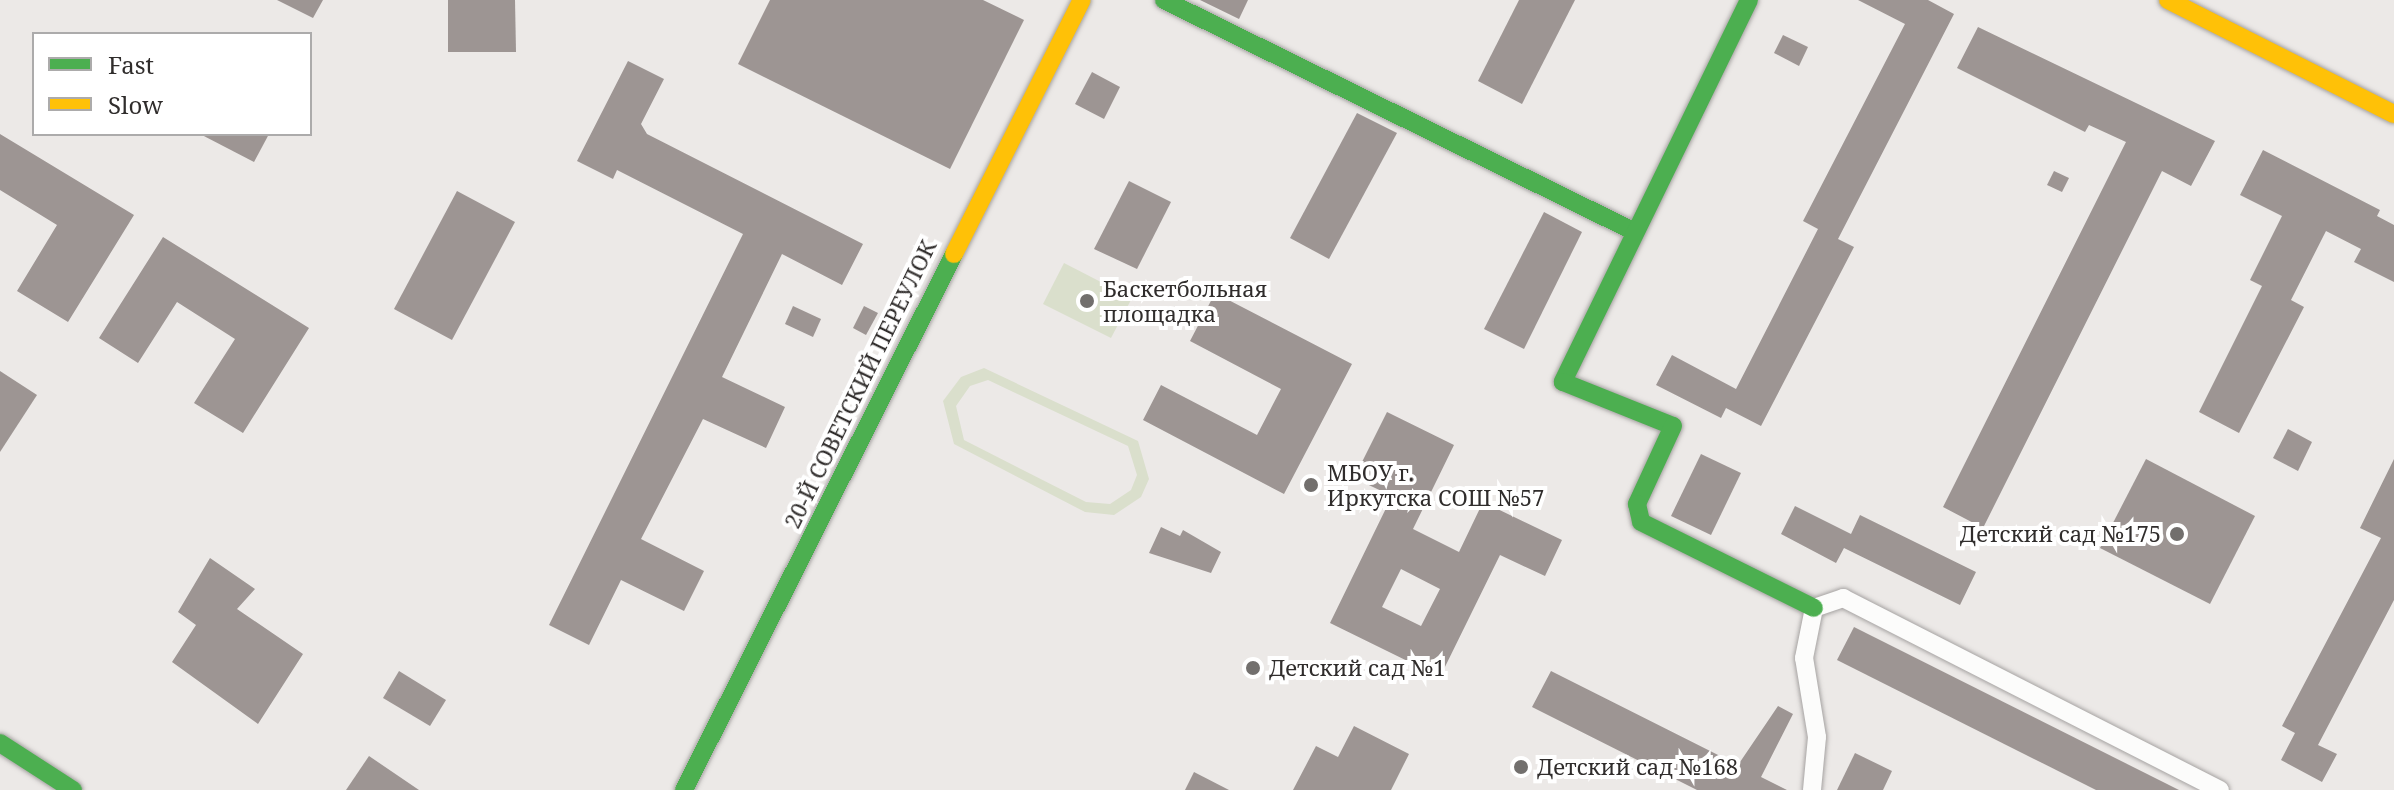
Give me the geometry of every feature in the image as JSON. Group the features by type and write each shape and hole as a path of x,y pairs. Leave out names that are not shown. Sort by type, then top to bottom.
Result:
{"street":[{"name":"20-Й СОВЕТСКИЙ ПЕРЕУЛОК","path":"684,790 1082,0"},
{"path":"1164,0 1635,232"},
{"path":"1749,0 1563,382 1673,426 1637,504 1641,522 1814,608 1843,598 2220,790"},
{"path":"2168,0 2394,114"},
{"path":"1812,790 1817,737 1804,658 1814,608"},
{"path":"0,743 73,790"}],"green space":[{"name":"Баскетбольная площадка","path":"1064,263 1132,298 1111,338 1043,304"},
{"path":"984,368 1138,441 1149,479 1141,497 1114,515 1085,512 954,444 943,401 961,377","holes":["988,380 1128,446 1137,475 1131,490 1110,504 1086,502 964,440 956,406 970,386"]}],"building":[{"path":"277,0 323,0 313,18"},
{"path":"448,0 515,0 516,52 448,52"},
{"path":"770,0 983,0 1024,20 950,169 738,64"},
{"path":"1200,0 1248,0 1239,19"},
{"path":"1519,0 1575,0 1522,104 1478,81"},
{"path":"1858,0 1928,0 1954,14 1838,239 1854,247 1761,426 1726,408 1721,418 1656,385 1672,355 1736,389 1818,229 1803,221 1905,24"},
{"path":"1978,27 2215,141 2191,186 2162,171 1983,528 1943,507 2126,142 2089,125 2085,132 1957,68"},
{"path":"1783,35 1808,47 1799,66 1774,53"},
{"path":"628,61 664,79 641,124 647,134 863,244 842,285 782,254 722,377 785,407 766,448 703,419 641,539 704,571 684,611 621,580 589,645 549,625 743,234 617,170 613,179 577,161"},
{"path":"1092,72 1120,87 1104,119 1075,104"},
{"path":"1357,113 1397,133 1329,259 1290,238"},
{"path":"0,134 134,215 68,322 17,291 57,225 0,190"},
{"path":"204,136 268,136 254,162"},
{"path":"2263,150 2380,210 2377,216 2394,225 2394,282 2354,262 2361,249 2326,231 2291,300 2304,307 2239,433 2199,412 2262,286 2250,280 2282,216 2240,195"},
{"path":"2054,171 2069,178 2062,192 2047,185"},
{"path":"1129,181 1171,202 1137,269 1094,249"},
{"path":"457,191 515,222 452,340 394,309"},
{"path":"1544,212 1582,232 1524,349 1484,329"},
{"path":"163,237 309,328 243,433 194,403 235,339 177,302 138,363 99,338"},
{"path":"1215,293 1352,364 1284,494 1143,420 1161,385 1257,435 1281,389 1190,341"},
{"path":"793,306 821,319 813,337 785,324"},
{"path":"864,306 878,313 866,335 853,328"},
{"path":"0,371 37,395 0,452"},
{"path":"1387,412 1454,445 1413,529 1459,552 1483,502 1562,540 1545,576 1500,555 1440,677 1330,623 1392,496 1354,478","holes":["1401,569 1440,589 1421,626 1382,607"]},
{"path":"2288,429 2312,442 2298,471 2273,458"},
{"path":"1701,454 1741,473 1711,535 1671,516"},
{"name":"Детский сад №175","path":"2146,459 2255,516 2210,604 2100,548"},
{"path":"2394,459 2394,600 2318,745 2337,754 2322,782 2281,760 2295,733 2282,726 2381,538 2360,528"},
{"path":"1795,506 1851,534 1860,515 1976,572 1960,605 1844,548 1836,563 1781,534"},
{"path":"1161,527 1180,536 1183,530 1221,552 1211,573 1149,553"},
{"path":"210,558 255,589 237,609 303,654 258,724 172,662 196,625 178,612"},
{"path":"1854,627 2179,790 2096,790 1837,660"},
{"path":"399,671 446,700 430,726 383,698"},
{"path":"1551,671 1738,765 1778,706 1793,714 1761,777 1787,790 1697,790 1532,707"},
{"path":"1354,726 1409,754 1391,790 1293,790 1316,746 1338,757"},
{"path":"1855,753 1892,771 1883,790 1837,790"},
{"path":"369,756 419,790 346,790"},
{"path":"1194,772 1229,790 1185,790"}],"traffic: fast":[{"path":"1164,0 1635,232"},
{"path":"1749,0 1563,382 1673,426 1637,504 1641,522 1814,608"},
{"path":"684,790 954,254"},
{"path":"0,743 73,790"}],"traffic: slow":[{"path":"954,254 1082,0"},
{"path":"2168,0 2394,114"}],"place":[{"name":"Баскетбольная площадка","path":"1087,301"},
{"name":"МБОУ г. Иркутска СОШ №57","path":"1311,485"},
{"name":"Детский сад №175","path":"2177,534"},
{"name":"Детский сад №1","path":"1253,668"},
{"name":"Детский сад №168","path":"1521,767"}]}
